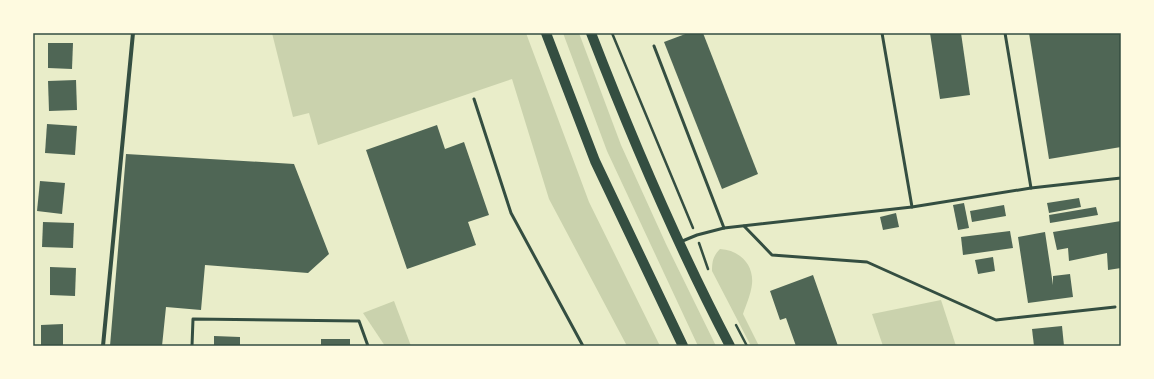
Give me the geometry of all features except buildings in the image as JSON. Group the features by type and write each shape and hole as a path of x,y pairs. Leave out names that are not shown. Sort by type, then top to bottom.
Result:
{"main road":[{"path":"546,33 595,161 683,346"},
{"path":"591,33 624,117 680,242 730,346"}],"street":[{"path":"103,346 133,33"}],"lane":[{"path":"882,33 912,206"},
{"path":"1005,33 1031,188"},
{"path":"654,46 724,228"},
{"path":"474,99 512,213 583,346"},
{"path":"680,242 697,235 724,228 912,206 1031,188 1121,178"},
{"path":"744,226 772,254 867,262 996,320 1115,307"},
{"path":"192,346 193,319 359,321 368,346"}],"path":[{"path":"612,33 697,235 710,276"},
{"path":"732,318 747,346"}],"green space":[{"path":"272,33 526,33 589,202 660,346 627,346 549,199 512,79 318,145 309,113 293,117"},
{"path":"563,33 579,33 621,145 666,244 716,346 698,346 607,151"},
{"path":"720,249 739,255 748,264 751,270 752,284 750,296 743,314 759,346 751,346 712,271 713,259"},
{"path":"941,300 956,346 883,346 872,314"},
{"path":"394,301 411,346 385,346 363,313"}]}
